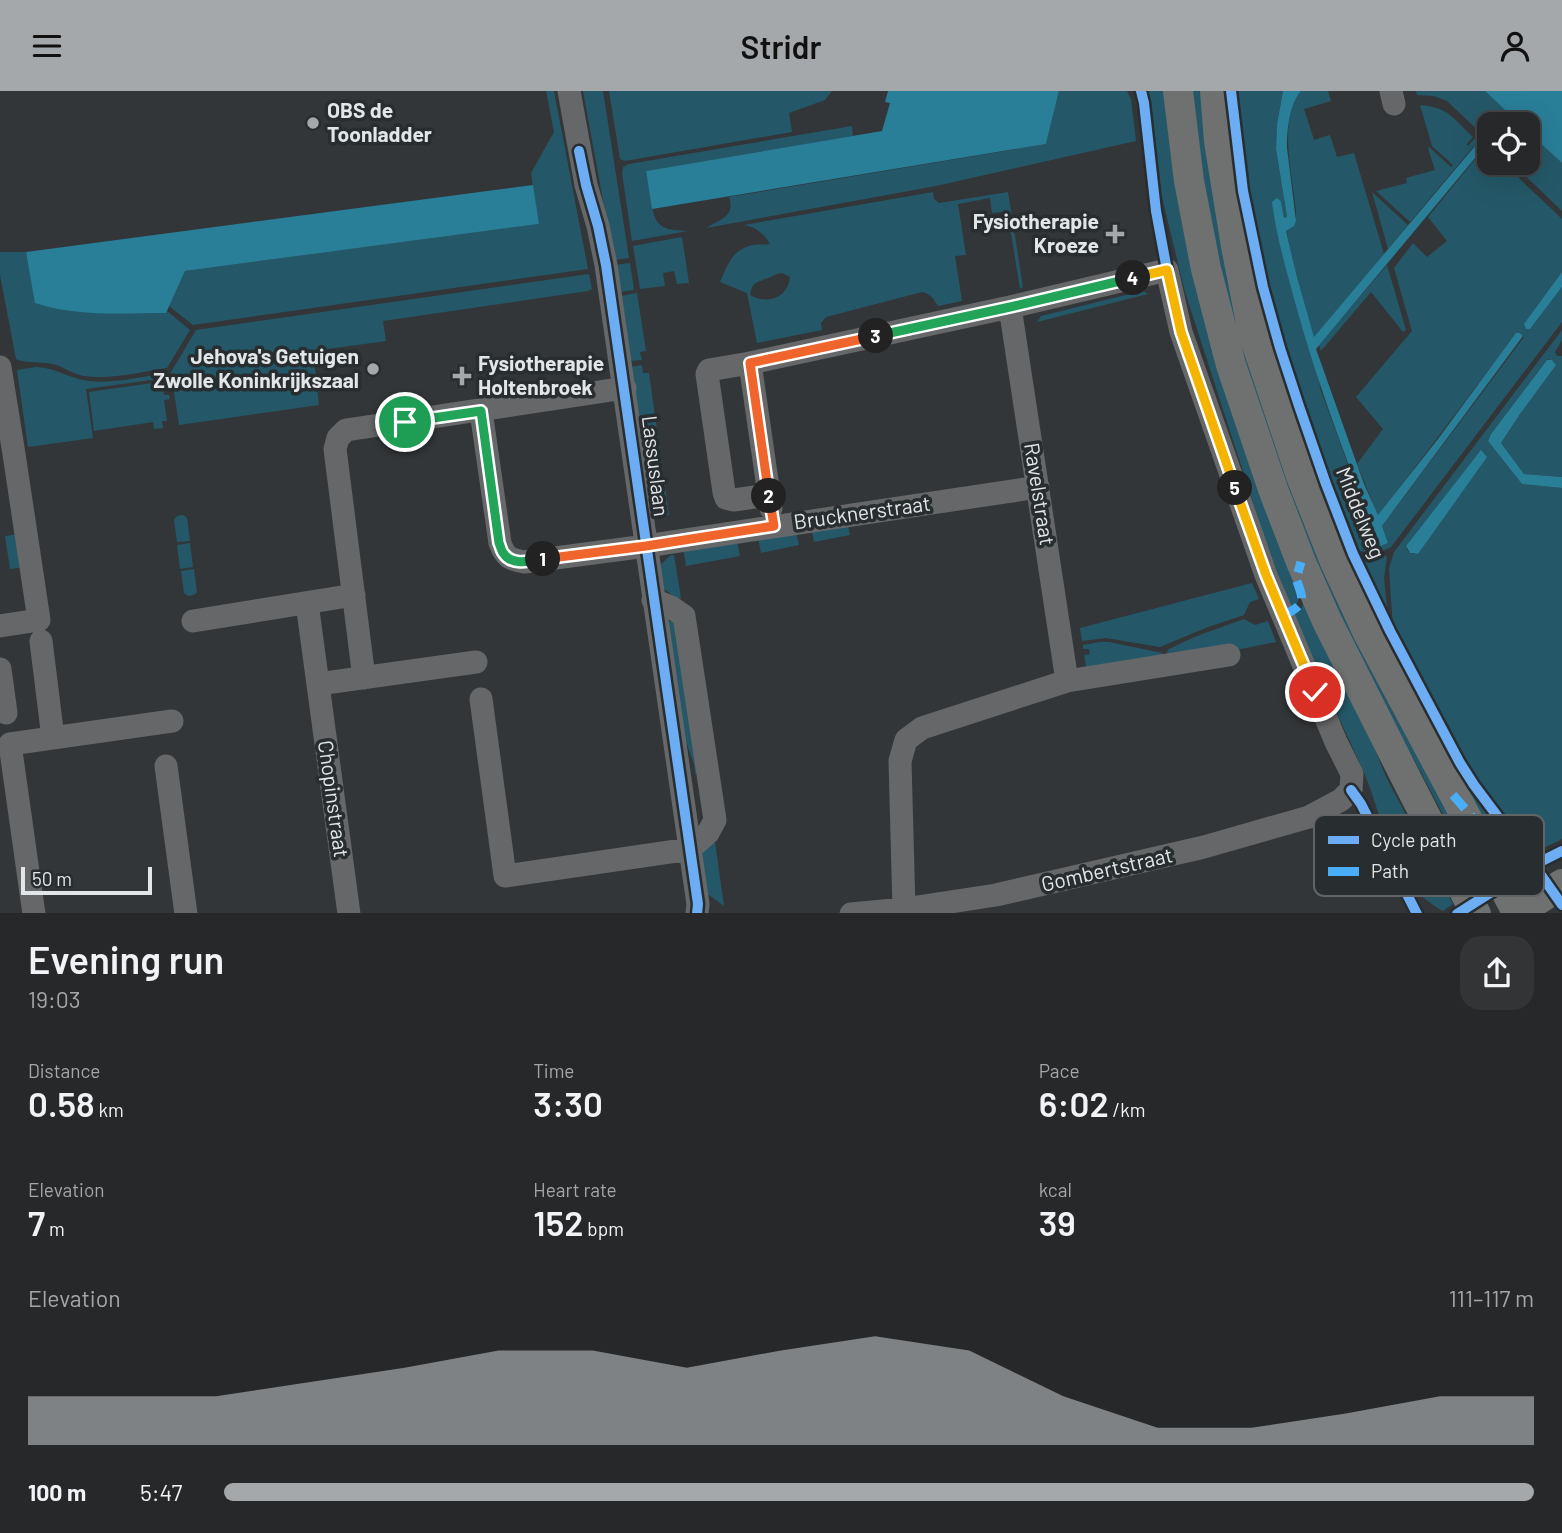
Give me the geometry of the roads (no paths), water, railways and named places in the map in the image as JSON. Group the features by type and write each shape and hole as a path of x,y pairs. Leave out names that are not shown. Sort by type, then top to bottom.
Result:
{"main road":[{"path":"1178,91 1189,181 1206,269 1231,365 1273,489 1327,621 1425,815"},
{"name":"Middelweg","path":"1215,91 1219,141 1253,333 1305,486 1339,571 1368,633 1465,815"},
{"path":"1544,896 1562,884"},
{"path":"1467,896 1476,913"},
{"name":"Middelweg","path":"1508,896 1517,913"},
{"path":"1517,913 1543,896"}],"street":[{"name":"Lassuslaan","path":"569,91 586,185 606,265 653,600 684,616 715,820 708,833 690,849"},
{"name":"Gombertstraat","path":"851,913 904,909 996,895 1204,847 1309,817 1341,800 1352,790 1352,773 1336,742 1261,562 1181,332 1167,270 1010,307"},
{"path":"769,495 734,500 726,498 707,374 709,370 1010,307"},
{"name":"Ravelstraat","path":"1010,307 1067,681"},
{"path":"750,363 774,526"},
{"path":"0,367 39,620 0,626"},
{"path":"365,678 335,449 338,438 346,430 625,388"},
{"name":"Brucknerstraat","path":"481,411 499,543 504,555 512,560 525,562 1038,487"},
{"path":"193,621 354,595"},
{"name":"Chopinstraat","path":"307,603 349,913"},
{"path":"41,641 53,738"},
{"path":"904,909 900,761 906,740 922,729 1067,681 1229,655"},
{"path":"318,684 476,662"},
{"path":"0,669 6,713"},
{"path":"481,699 505,876 690,849 697,913"},
{"path":"34,913 10,744 172,721"},
{"path":"166,766 186,913"}],"place":[{"name":"OBS de Toonladder","path":"313,123"},
{"name":"Fysiotherapie Kroeze","path":"1115,234"},
{"name":"Jehova's Getuigen Zwolle Koninkrijkszaal","path":"373,369"},
{"name":"Fysiotherapie Holtenbroek","path":"462,376"}]}
